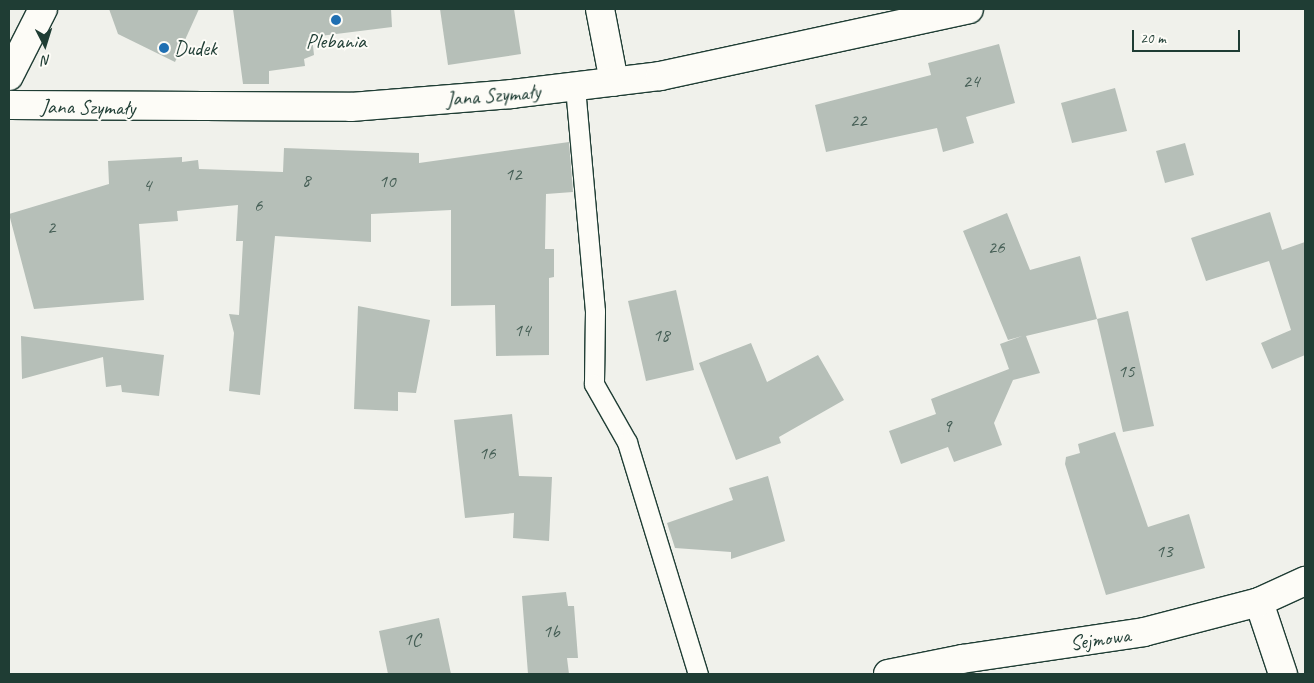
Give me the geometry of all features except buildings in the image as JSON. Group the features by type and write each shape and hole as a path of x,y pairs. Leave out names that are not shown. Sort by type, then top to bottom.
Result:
{"street":[{"path":"9,76 43,9"},
{"path":"600,9 614,82"},
{"name":"Jana Szymały","path":"9,106 351,107 575,87 737,61 968,9"},
{"name":"Sejmowa","path":"888,674 962,659 1144,632 1259,602 1305,581"},
{"path":"1259,602 1283,674"}],"lane":[{"path":"575,87 595,311 594,384 627,442 698,674"}],"place":[{"name":"Plebania","path":"336,20"},
{"name":"Dudek","path":"164,48"}]}
